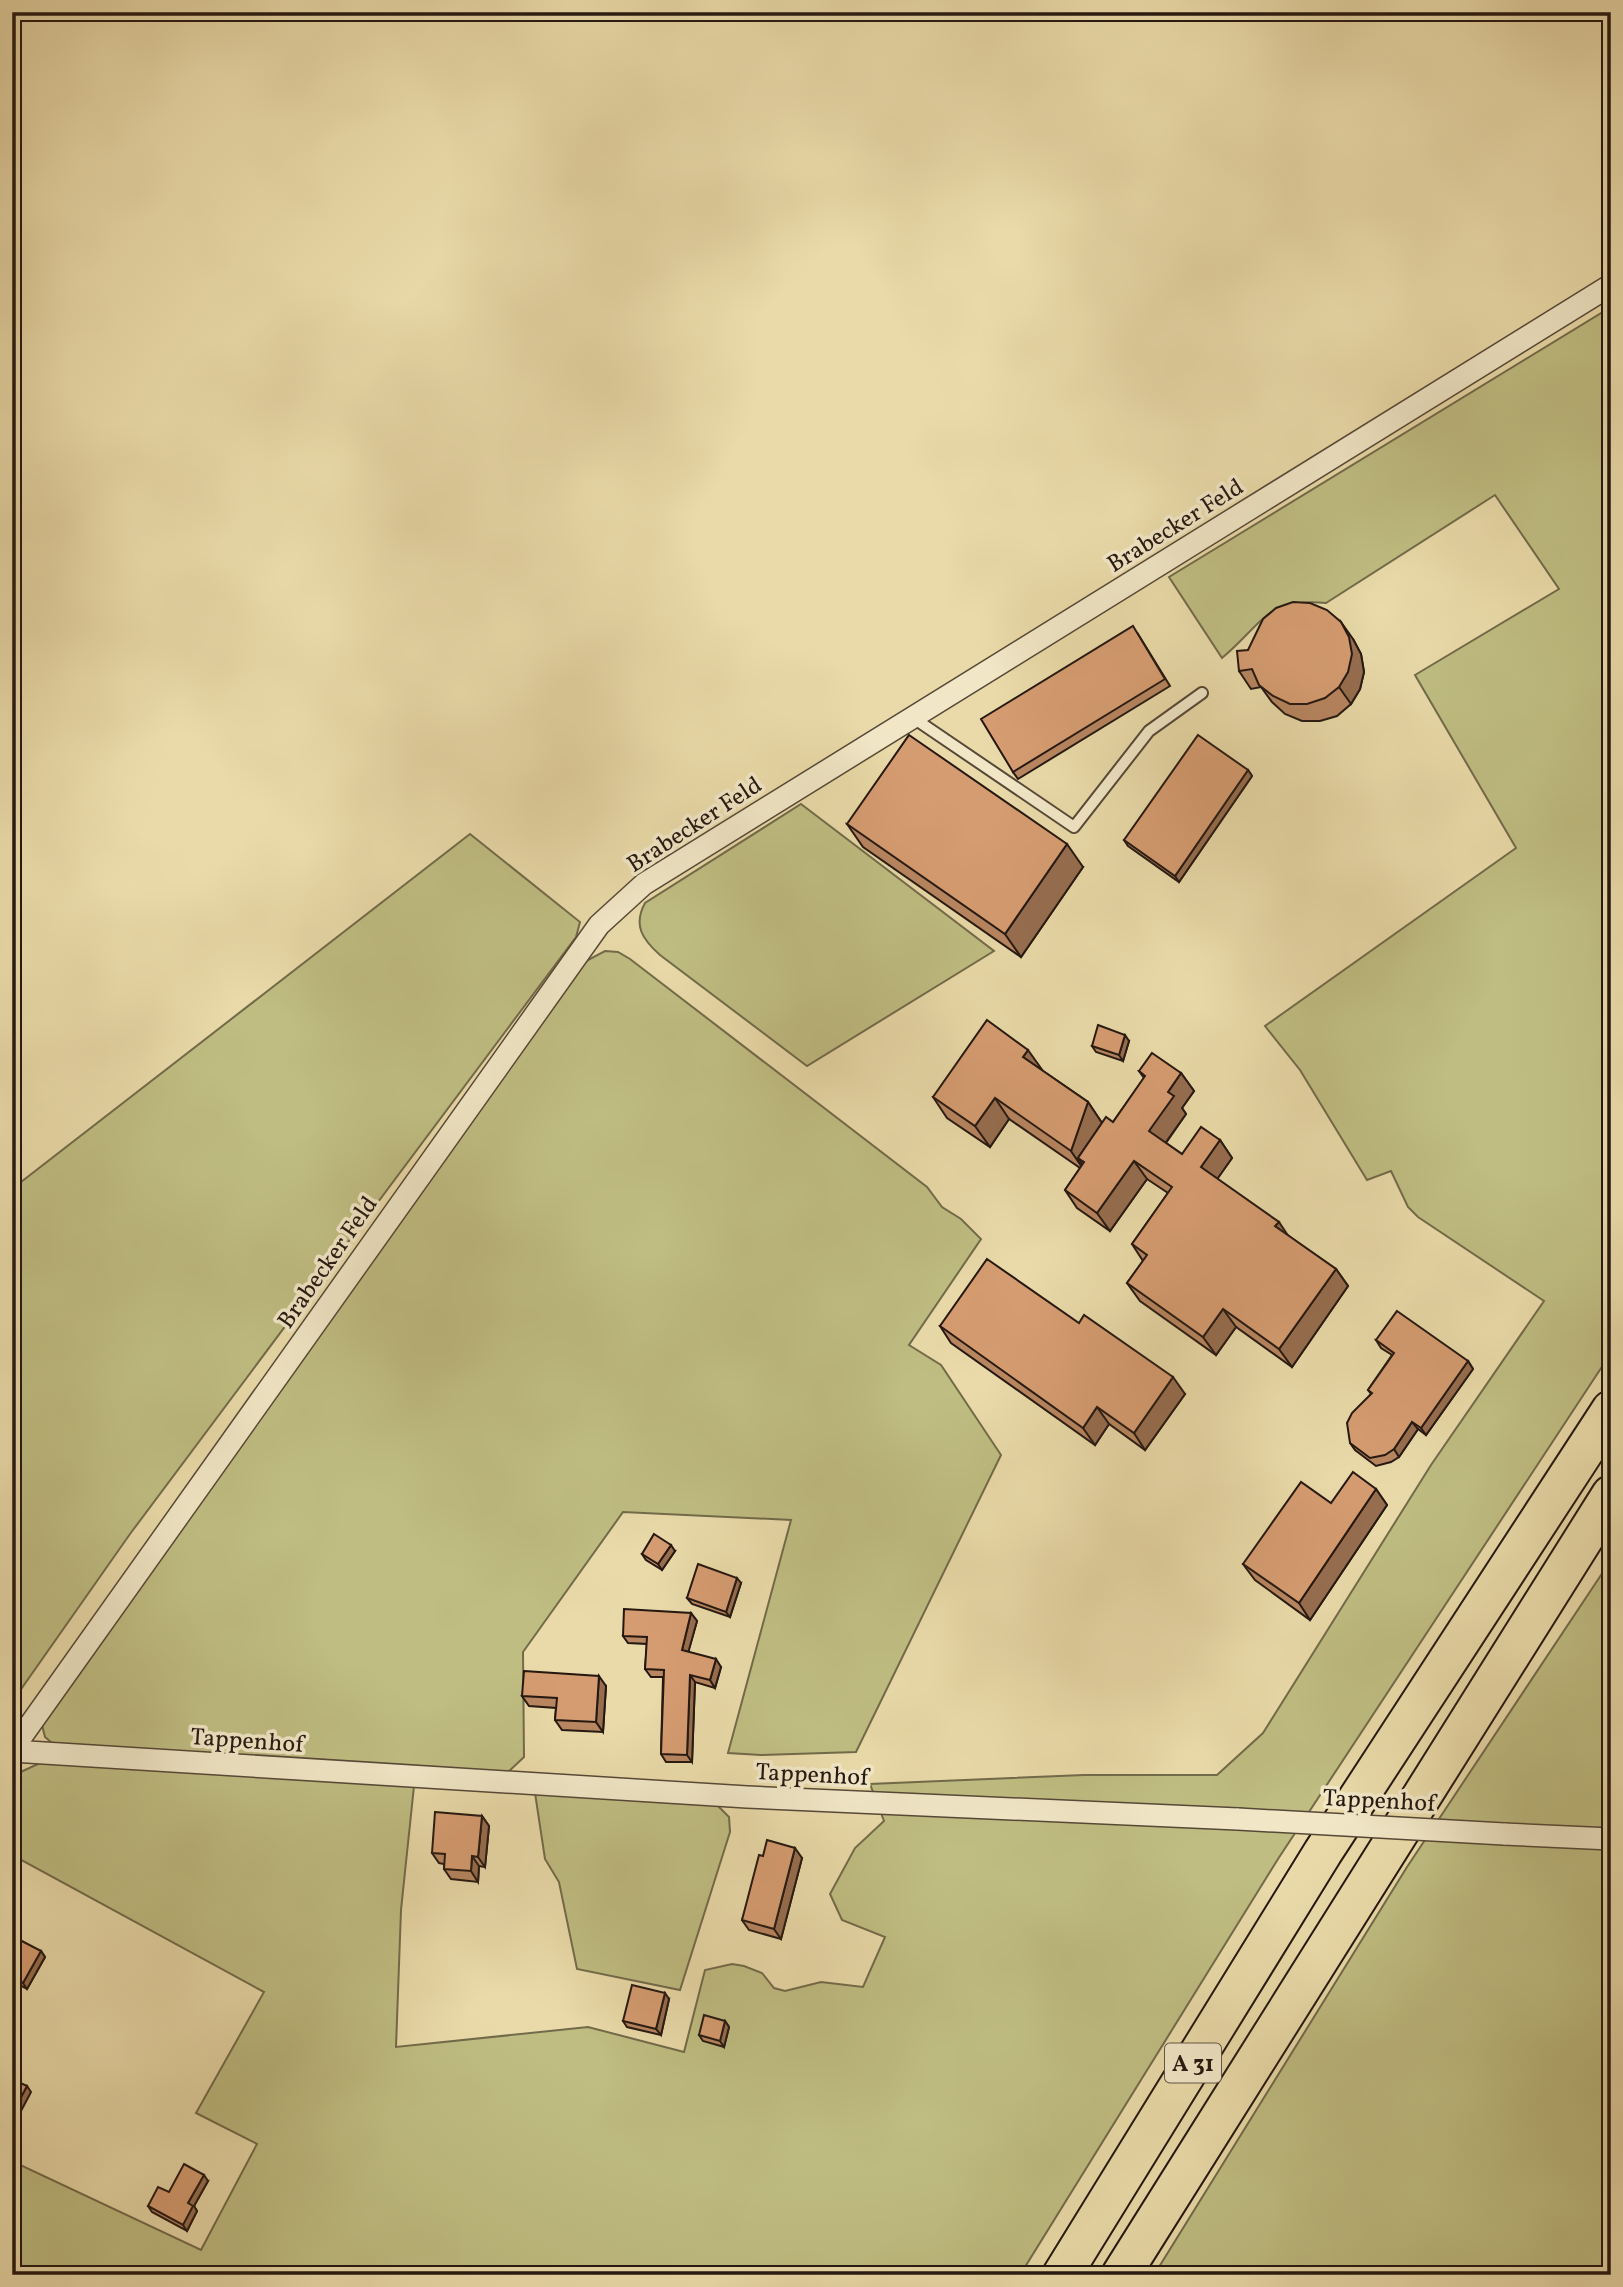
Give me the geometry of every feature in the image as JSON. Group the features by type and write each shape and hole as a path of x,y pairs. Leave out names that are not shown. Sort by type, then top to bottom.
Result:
{"highway":[{"name":"A 31","path":"1062,2275 1323,1852 1611,1410"},
{"name":"A 31","path":"1121,2275 1611,1495"}],"street":[{"name":"Brabecker Feld","path":"12,1751 599,925 644,884 1611,285"},
{"name":"Tappenhof","path":"12,1751 747,1797 1611,1839"}],"lane":[{"path":"912,718 1074,828 1149,731 1202,693"}],"shaded area":[{"path":"1611,307 1611,1353 1278,1859 1020,2275 12,2275 12,2161 201,2250 257,2144 196,2113 264,1992 12,1855 12,1776 40,1763 414,1786 401,1910 396,2047 588,2027 684,2052 705,1970 732,1964 744,1966 762,1973 774,1988 785,1991 821,1982 863,1987 885,1937 842,1920 830,1894 855,1848 884,1821 870,1784 1084,1775 1217,1775 1263,1733 1431,1465 1544,1301 1418,1217 1408,1207 1391,1171 1367,1180 1300,1070 1265,1026 1516,848 1415,675 1559,589 1495,495 1326,603 1306,602 1277,609 1222,658 1169,577"},
{"path":"801,804 994,951 807,1066 660,955 644,937 640,925 641,911 645,903"},
{"path":"470,834 580,922 576,937 130,1534 12,1702 12,1189"},
{"path":"605,951 618,952 630,959 927,1187 942,1207 961,1219 981,1239 909,1345 941,1365 1001,1455 856,1752 761,1755 728,1753 791,1520 623,1512 523,1652 524,1757 507,1773 52,1743 45,1737 42,1725 586,961"},
{"path":"1611,1560 1611,2275 1154,2275 1407,1867"},
{"path":"535,1793 716,1804 729,1817 730,1832 680,1990 577,1969 559,1882 545,1859"}],"building":[{"path":"1293,602 1310,603 1327,610 1341,622 1349,637 1352,654 1348,672 1339,687 1325,698 1307,704 1290,704 1273,696 1259,685 1252,669 1239,671 1237,651 1248,650 1263,619 1276,608"},
{"path":"1133,626 1165,679 1013,772 981,719"},
{"path":"909,735 1067,844 1005,934 847,824"},
{"path":"1198,735 1248,770 1175,876 1124,840"},
{"path":"987,1020 1028,1050 1023,1057 1088,1102 1071,1151 995,1098 975,1126 933,1097"},
{"path":"1098,1025 1125,1035 1119,1055 1092,1046"},
{"path":"1152,1053 1181,1073 1168,1092 1174,1096 1149,1131 1182,1154 1201,1127 1220,1140 1201,1167 1279,1222 1275,1226 1336,1269 1279,1349 1223,1309 1203,1337 1127,1283 1147,1255 1132,1244 1172,1187 1134,1161 1097,1213 1065,1190 1084,1162 1078,1158 1106,1117 1113,1122 1145,1076 1139,1071"},
{"path":"987,1259 1079,1323 1084,1315 1173,1377 1134,1433 1097,1407 1083,1428 940,1326"},
{"path":"1397,1311 1468,1361 1421,1428 1412,1422 1394,1449 1385,1455 1370,1458 1350,1443 1347,1423 1352,1413 1372,1393 1368,1390 1394,1353 1376,1340"},
{"path":"1353,1472 1376,1489 1299,1603 1243,1564 1301,1482 1331,1503"},
{"path":"654,1534 671,1545 658,1564 642,1554"},
{"path":"698,1564 737,1578 726,1612 687,1598"},
{"path":"624,1609 691,1613 682,1650 716,1659 710,1680 690,1675 687,1755 661,1754 664,1670 645,1669 647,1637 623,1636"},
{"path":"524,1671 599,1676 596,1722 555,1720 557,1698 522,1696"},
{"path":"435,1812 482,1816 478,1857 472,1856 471,1871 444,1869 445,1854 432,1853"},
{"path":"767,1840 795,1848 774,1929 742,1920 759,1855 763,1856"},
{"path":"18,1939 41,1951 23,1983 12,1977 12,1950"},
{"path":"632,1985 665,1993 656,2029 623,2021"},
{"path":"704,2015 725,2021 720,2041 699,2035"},
{"path":"12,2079 27,2086 12,2114"},
{"path":"184,2164 204,2175 188,2203 193,2206 183,2225 148,2206 158,2187 169,2192"}]}
